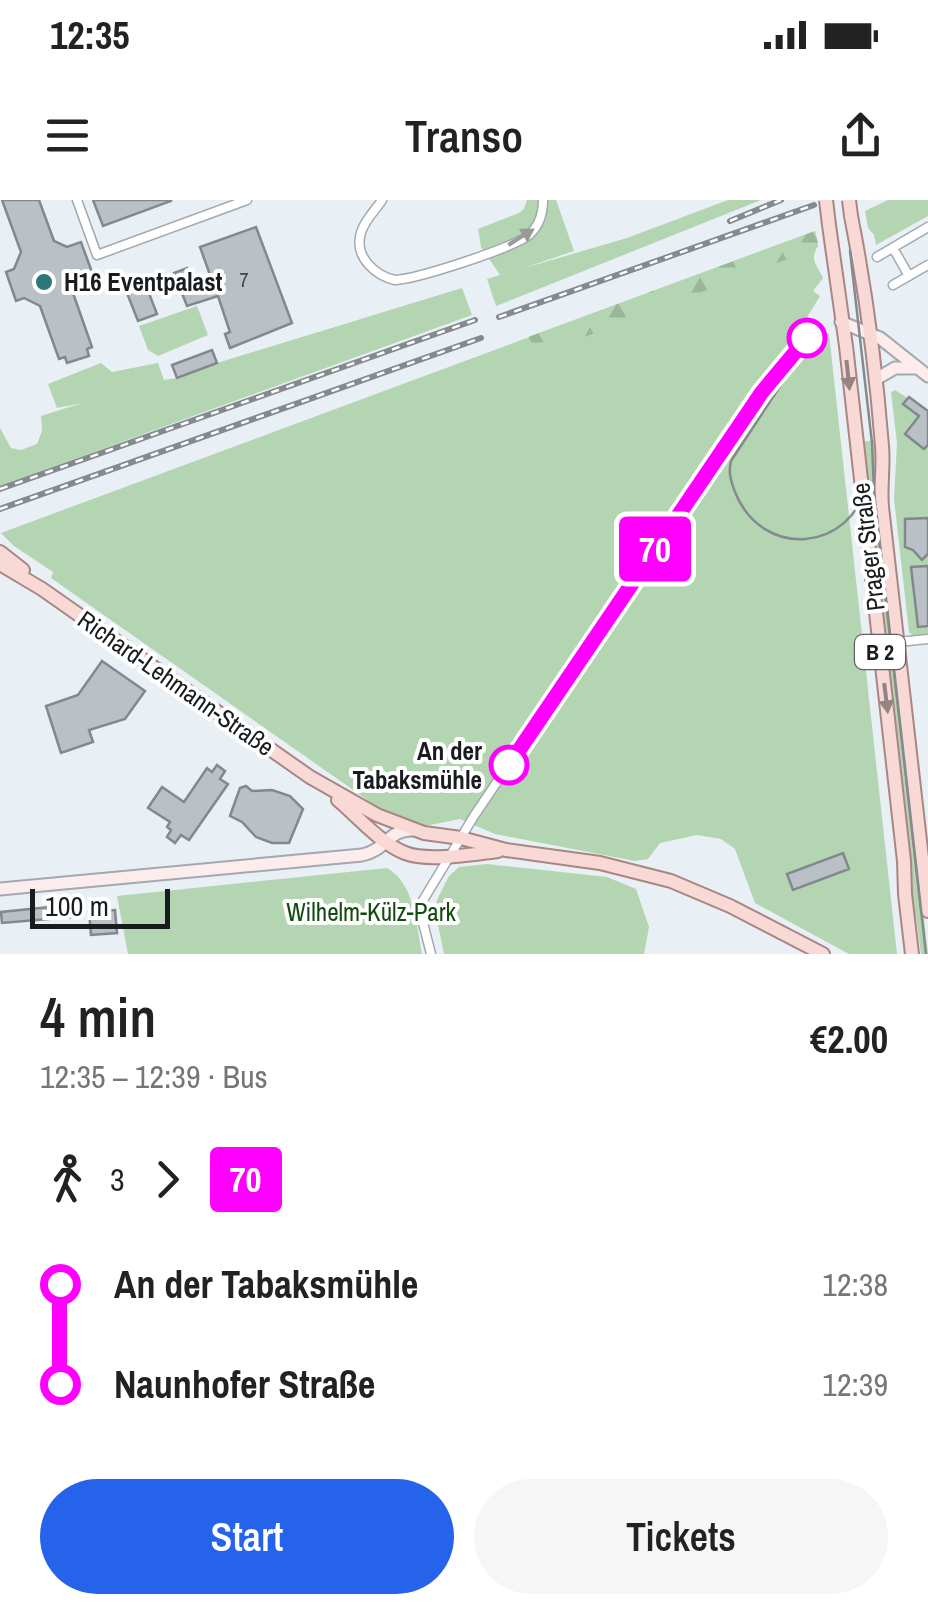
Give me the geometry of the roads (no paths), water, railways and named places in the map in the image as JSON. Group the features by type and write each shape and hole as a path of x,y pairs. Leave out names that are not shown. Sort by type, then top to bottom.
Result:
{"main road":[{"name":"Prager Straße","path":"826,200 912,954"},
{"name":"Prager Straße","path":"849,200 876,379 881,496 928,910"},
{"path":"842,322 883,340 923,372"},
{"path":"876,379 896,368 923,372"},
{"name":"Richard-Lehmann-Straße","path":"1,552 42,589"},
{"name":"Richard-Lehmann-Straße","path":"0,564 42,589 310,777 400,851 414,856 451,855"},
{"name":"Richard-Lehmann-Straße","path":"310,777 378,815 416,830"},
{"path":"378,815 388,828 387,842"},
{"path":"0,889 362,855 377,851 400,831 416,830 506,850 600,863 671,881 730,906 823,954"},
{"path":"451,855 506,850"}],"street":[{"path":"77,200 98,254 247,200"},
{"path":"382,200 360,237 366,260 379,275 395,280 465,261 521,240 542,216 543,200"},
{"path":"877,257 928,227"},
{"path":"893,248 909,276"},
{"path":"892,285 928,264"},
{"path":"431,954 419,907 461,838 762,392"},
{"path":"897,642 928,639"}],"tram line":[{"path":"850,251 926,954"},
{"path":"796,362 731,461 732,484 748,514 765,529 785,537 806,539 826,534 844,523 859,505 868,481"}],"railway":[{"path":"730,221 781,200"},
{"path":"499,317 814,205"},
{"path":"0,489 475,320"},
{"path":"0,509 481,338"}],"place":[{"name":"H16 Eventpalast","path":"44,282"},
{"name":"An der Tabaksmühle","path":"509,765"}],"park label":[{"name":"Wilhelm-Külz-Park","path":"371,912"}]}
